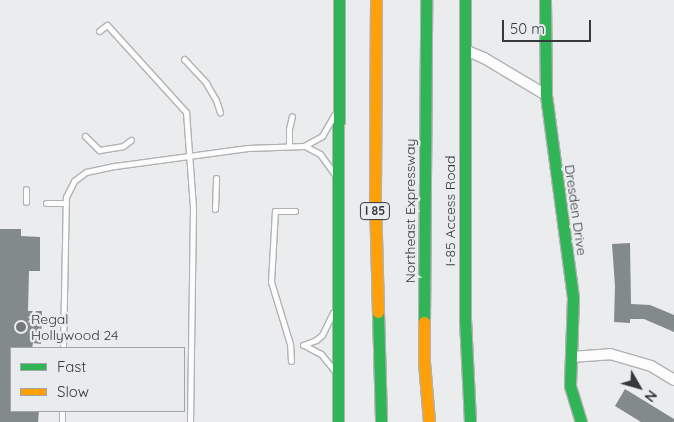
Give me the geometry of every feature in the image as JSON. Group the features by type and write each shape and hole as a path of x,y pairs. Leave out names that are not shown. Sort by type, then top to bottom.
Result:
{"main road":[{"path":"338,422 339,0"},
{"name":"I 85","path":"376,0 375,198 381,422"},
{"name":"Northeast Expressway","path":"426,0 424,362 429,422"},
{"name":"I-85 Access Road","path":"465,0 465,319 470,422"},
{"name":"Dresden Drive","path":"545,0 546,95 573,298 570,386 581,422"}],"street":[{"path":"465,50 484,58 546,95"},
{"path":"571,357 610,354 651,366 674,380"}],"lane":[{"path":"99,31 107,24 186,112 193,208 190,422"},
{"path":"184,59 206,83 216,100 220,112"},
{"path":"304,146 322,136 338,106"},
{"path":"289,146 289,129 292,116"},
{"path":"85,136 99,150 110,150 123,146 131,140"},
{"path":"63,347 66,197 74,181 86,172 248,148 304,146 315,150 326,160 338,180"},
{"path":"215,208 216,178"},
{"path":"26,189 26,202"},
{"path":"46,203 66,203"},
{"path":"291,361 290,344 271,282 275,211 295,211"},
{"path":"337,299 327,328 322,335 304,345 321,354 337,374"}],"building":[{"name":"Regal Hollywood 24","path":"0,229 21,229 21,236 40,237 40,271 29,271 28,311 42,311 41,344 33,343 32,347 10,347 10,412 39,412 38,422 0,422"},
{"path":"630,243 631,304 650,305 674,315 674,332 644,319 630,319 630,323 614,322 615,286 612,244"},
{"path":"625,389 674,419 674,422 641,422 615,406"}],"traffic: fast":[{"path":"338,422 339,0"},
{"path":"424,322 426,0"},
{"path":"465,0 465,319 470,422"},
{"path":"545,0 546,95 573,298 570,386 581,422"},
{"path":"378,312 381,422"}],"traffic: slow":[{"path":"376,0 375,198 378,312"},
{"path":"424,322 424,362 429,422"}],"place":[{"name":"Regal Hollywood 24","path":"21,327"}]}
